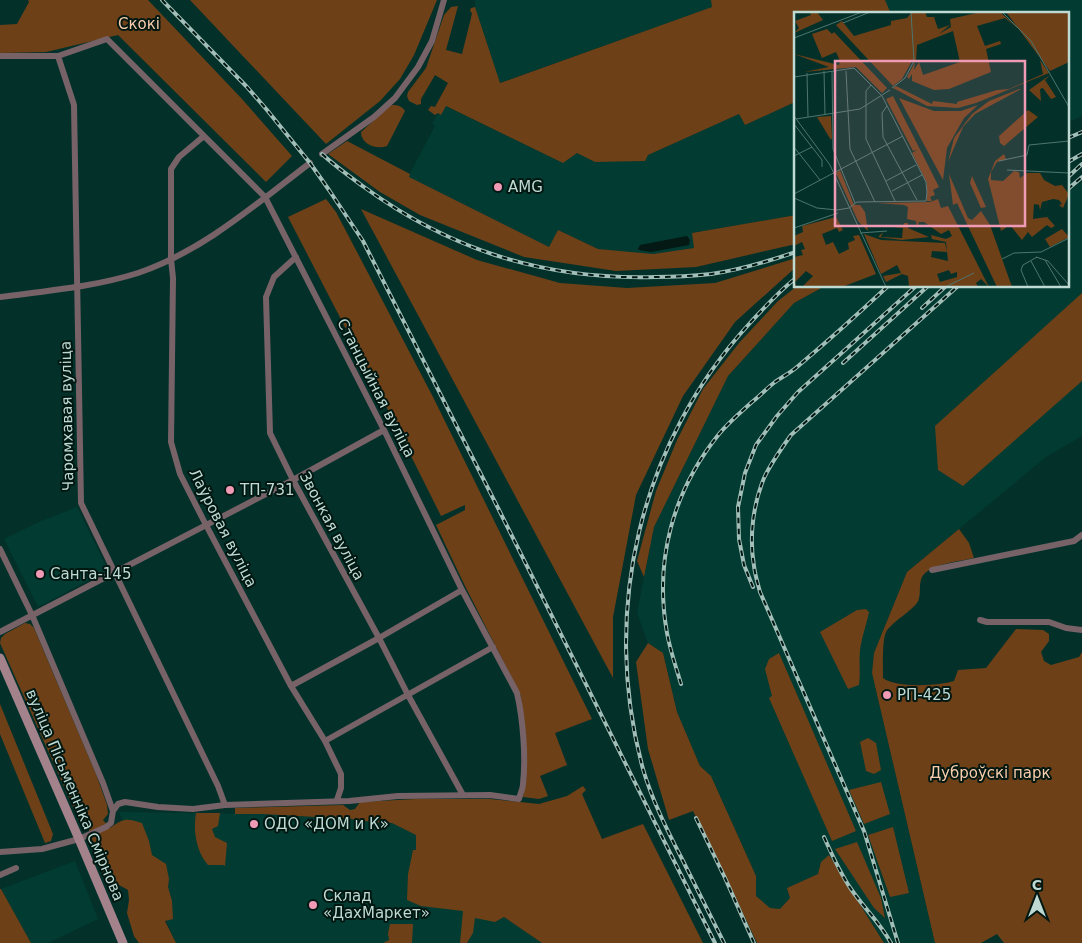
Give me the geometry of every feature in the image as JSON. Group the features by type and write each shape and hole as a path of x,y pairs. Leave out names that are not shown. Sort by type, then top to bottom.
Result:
{"main road":[{"name":"вуліца Пісьменніка Смірнова","path":"0,658 124,943"}],"street":[{"path":"322,154 374,117 395,98 418,67 432,41 444,0"},
{"name":"Станцыйная вуліца","path":"58,56 108,39 265,197 384,430 462,590 517,692 520,703 524,749 523,785 519,799 490,795 463,795"},
{"path":"0,56 58,56"},
{"name":"Чаромхавая вуліца","path":"58,56 74,105 81,503 218,786 225,805"},
{"name":"Лаўровая вуліца","path":"204,136 179,157 171,169 171,259 173,278 171,442 180,474 206,525 290,686 325,741 341,774 341,788 337,800"},
{"path":"0,297 105,281 138,273 171,259 227,226 310,163"},
{"name":"Звонкая вуліца","path":"296,257 274,277 266,297 270,433 293,480 463,795"},
{"path":"0,632 293,480 384,430"},
{"path":"932,570 1074,540 1082,534"},
{"name":"вуліца Пісьменніка Смірнова","path":"0,549 32,615 113,811"},
{"path":"290,686 462,590"},
{"path":"980,620 987,622 1049,622 1066,628 1082,630"},
{"path":"325,741 493,647"},
{"path":"0,852 42,849 80,839 111,823 113,811 118,804 125,802 158,807 193,809 225,805 398,796 463,795"},
{"path":"0,875 16,868"}],"shaded area":[{"path":"475,0 711,0 713,7 499,83 475,10"},
{"path":"872,0 1082,0 1082,116 1070,121 1070,12 875,12"},
{"path":"794,102 794,215 692,233 695,248 653,254 598,249 558,230 549,248 408,177 435,126 432,124 438,113 445,106 563,163 577,153 595,162 645,161 648,155 739,114 745,125"},
{"path":"1070,179 1075,187 1082,182 1082,436 1046,457 907,572 874,653 872,673 935,943 899,943 898,941 884,943 821,862 818,874 787,888 790,898 780,909 770,908 756,896 756,876 711,776 700,766 677,712 663,653 648,643 637,613 654,527 728,376 794,303 821,288 1070,288"},
{"path":"687,236 690,240 689,245 651,252 638,249 640,245"},
{"path":"77,507 108,570 38,607 4,539 39,522"},
{"path":"119,812 262,814 392,823 416,835 481,901 542,943 176,943"},
{"path":"75,861 98,919 48,943 31,943 1,889"}],"green space":[{"name":"Скокі","path":"28,0 148,0 242,99 292,156 266,182 118,35 46,52 0,53 0,25 17,24 29,2"},
{"path":"190,0 437,0 414,55 400,79 380,101 326,144"},
{"path":"711,0 885,0 890,12 794,12 794,102 745,125 739,114 648,155 645,161 595,162 577,153 563,163 446,106 441,115 438,113 435,115 428,110 431,106 435,107 448,83 435,75 421,99 421,104 417,105 409,101 407,96 426,68 444,15 451,7 458,6 446,50 462,54 472,13 470,11 471,8 475,7 500,83 712,7"},
{"path":"392,105 400,106 405,111 387,146 378,147 366,143 361,132"},
{"path":"347,141 410,174 409,177 549,247 558,230 598,249 653,254 694,248 692,233 794,215 794,244 696,267 616,271 524,257 420,215 380,192 328,154"},
{"path":"326,199 336,212 433,397 592,719 555,733 567,765 540,776 548,796 539,799 523,797 526,783 521,696 436,525 465,510 465,505 441,516 288,217"},
{"path":"361,209 477,260 560,283 627,288 715,283 794,259 794,269 735,322 683,396 636,495 613,617 613,678"},
{"path":"794,288 821,288 794,303 728,376 654,527 644,577 637,561 656,491 677,440 703,389 739,343 778,301"},
{"path":"1082,293 1082,381 963,486 938,470 935,426"},
{"name":"Дуброўскі парк","path":"959,529 969,543 974,558 938,566 922,577 917,603 886,632 883,647 883,678 907,685 938,684 954,681 958,670 986,668 1016,629 1043,630 1049,634 1049,641 1041,652 1044,661 1051,665 1079,657 1082,652 1082,943 1004,943 997,934 981,943 935,943 872,673 874,653 907,572"},
{"path":"866,609 869,612 860,649 859,685 848,689 820,632 857,610"},
{"path":"25,623 30,624 34,628 96,774 107,805 108,814 103,820 110,828 125,820 142,823 152,855 166,864 173,919 165,921 176,943 139,943 134,936 127,913 128,890 119,885 110,886 98,863 100,857 89,830 82,827 0,643 1,638 5,634"},
{"path":"648,643 663,653 677,712 700,766 711,776 756,876 756,896 770,908 780,909 790,898 787,888 818,874 821,862 829,855 884,943 757,943 693,811 669,820 648,749 636,662"},
{"path":"779,653 856,831 832,841 769,698 772,696 765,669 769,659"},
{"path":"0,704 53,834 51,841 45,843 0,734"},
{"path":"868,738 876,743 881,770 874,774 866,771 860,742"},
{"path":"881,782 890,814 864,824 849,790"},
{"path":"583,786 586,790 582,794 602,839 643,824 703,943 542,943 504,917 495,922 475,918 473,933 467,943 460,943 463,911 421,906 407,900 408,874 413,850 416,850 416,835 392,823 351,819 235,814 235,808 343,805 350,810 355,809 360,802 416,799 490,799 539,804 567,796"},
{"path":"196,813 220,813 218,826 212,829 215,837 227,843 225,866 208,865 201,854 195,834"},
{"path":"893,827 909,893 890,897 868,835"},
{"path":"857,842 881,898 885,918 874,908 835,849"},
{"path":"1,889 31,943 0,943"},
{"path":"390,924 413,924 412,943 383,943 389,940"}],"railway":[{"path":"162,0 267,110 310,163 363,241 715,943"},
{"path":"1070,137 1082,132"},
{"path":"322,154 364,187 397,209 431,228 466,244 538,267 615,277 683,276 733,270 794,253"},
{"path":"1070,161 1082,154"},
{"path":"1070,175 1082,164"},
{"path":"1070,187 1082,177"},
{"path":"724,943 665,826 643,769 631,710 626,650 629,590 639,532 656,475 681,421 712,370 750,323 794,280"},
{"path":"681,684 667,633 663,579 671,528 679,503 690,479 703,456 731,421 772,384 794,369 820,347 886,288"},
{"path":"753,587 744,565 739,539 738,507 745,473 756,445 777,416 798,392 914,288"},
{"path":"843,363 926,288"},
{"path":"922,308 944,288"},
{"path":"898,943 864,831 760,592 753,555 753,521 757,499 764,478 791,435 956,288"},
{"path":"696,818 754,943"},
{"path":"824,837 847,883 891,943"}],"place":[{"name":"AMG","path":"498,187"},
{"name":"ТП-731","path":"230,490"},
{"name":"Санта-145","path":"40,574"},
{"name":"РП-425","path":"887,695"},
{"name":"ОДО «ДОМ и К»","path":"254,824"},
{"name":"Склад «ДахМаркет»","path":"313,905"}]}
